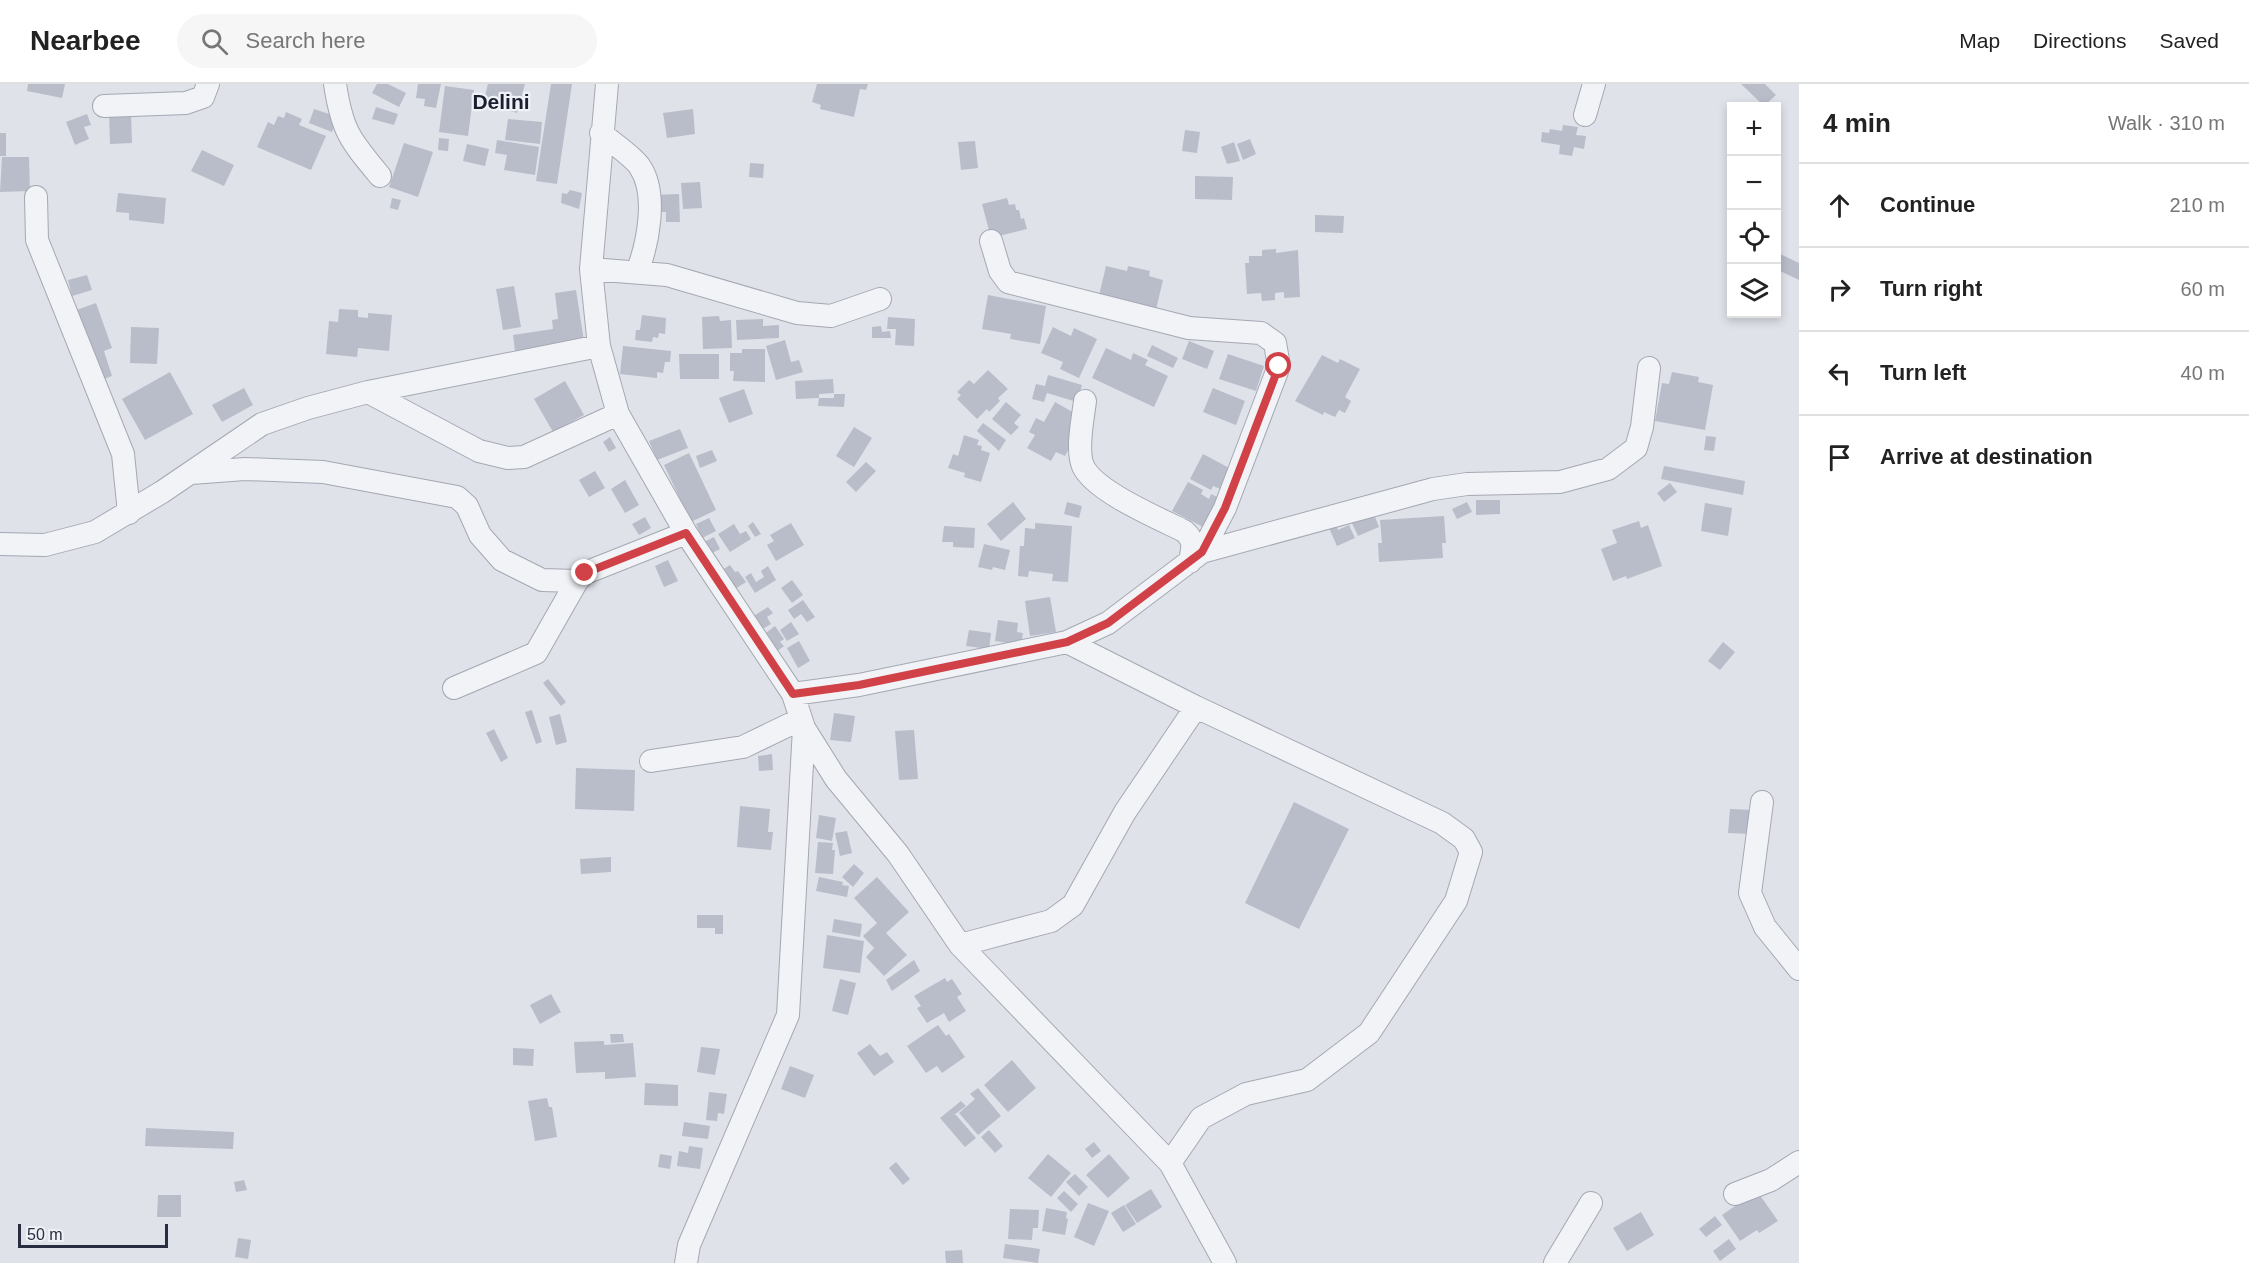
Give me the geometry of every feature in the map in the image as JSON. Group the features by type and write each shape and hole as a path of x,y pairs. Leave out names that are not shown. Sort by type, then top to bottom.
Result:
{"street":[{"path":"104,105 186,103 203,97 208,84"},
{"path":"335,84 340,115 351,141 380,176"},
{"path":"607,84 591,269 599,346 618,414 686,533 793,694 803,724 836,779 898,854 960,945 1170,1162 1225,1263"},
{"path":"1585,116 1594,84"},
{"path":"601,133 640,167 648,187 650,223 637,272"},
{"path":"36,197 36,240 123,454 129,513"},
{"path":"991,241 1000,271 1008,282 1189,328 1261,333 1275,343 1279,366 1225,508 1196,557"},
{"path":"591,269 667,275 796,313 831,316 879,299"},
{"path":"0,544 45,545 95,532 129,513 262,424 308,408 368,392 599,346"},
{"path":"793,694 859,685 1067,642 1108,623 1196,557 1433,489 1467,484 1560,482 1608,469 1636,448 1642,427 1649,368"},
{"path":"368,392 479,451 508,458 525,457 618,414"},
{"path":"1085,401 1080,448 1082,465 1090,476 1106,490 1184,531 1191,537 1196,557"},
{"path":"190,472 245,469 323,472 457,497 467,506 480,535 502,560 542,580 577,581"},
{"path":"454,688 536,653 577,581 585,573 686,533"},
{"path":"1067,642 1196,707 1442,823 1464,839 1471,852 1456,901 1368,1033 1307,1080 1246,1094 1201,1118 1170,1162"},
{"path":"960,945 1051,921 1073,905 1125,812 1196,707"},
{"path":"651,761 743,747 803,724"},
{"path":"686,1263 689,1245 788,1015 803,724"},
{"path":"1762,802 1750,892 1765,927 1799,969"},
{"path":"1735,1194 1772,1180 1799,1162"},
{"path":"1555,1263 1591,1203"}],"building":[{"path":"28,84 65,84 62,98 27,91"},
{"path":"377,84 388,84 406,93 399,107 372,93"},
{"path":"418,84 441,84 436,108 424,106 425,99 416,98"},
{"path":"488,84 525,84 517,113 483,103"},
{"path":"551,84 572,84 557,184 536,181"},
{"path":"817,84 868,84 866,90 860,89 854,117 820,109 821,105 812,102"},
{"path":"1741,84 1765,84 1776,95 1768,102 1760,102"},
{"path":"445,86 474,90 468,136 439,132"},
{"path":"376,107 398,114 394,125 372,119"},
{"path":"314,109 338,117 332,132 309,123"},
{"path":"693,109 695,134 667,138 663,113"},
{"path":"286,112 302,119 299,125 326,136 311,170 257,147 268,122 274,125 278,116 284,118"},
{"path":"109,113 131,113 132,143 110,144"},
{"path":"87,114 91,125 84,127 89,139 75,145 66,122"},
{"path":"508,119 542,122 540,144 505,140"},
{"path":"1563,125 1578,127 1576,135 1586,136 1584,149 1574,147 1572,156 1559,154 1560,145 1541,142 1542,132 1549,133 1550,129 1562,131"},
{"path":"1185,130 1200,132 1197,153 1182,151"},
{"path":"0,133 6,133 6,156 0,156"},
{"path":"439,138 449,139 448,151 438,150"},
{"path":"1250,139 1256,154 1243,160 1237,144"},
{"path":"497,140 539,147 535,175 504,170 507,155 495,153"},
{"path":"975,141 978,168 961,170 958,142"},
{"path":"1234,142 1240,161 1227,164 1221,147"},
{"path":"404,143 433,152 418,197 389,187"},
{"path":"467,144 489,149 485,166 463,161"},
{"path":"202,150 234,165 224,186 191,171"},
{"path":"2,157 29,157 30,191 0,192"},
{"path":"750,163 764,164 763,178 749,177"},
{"path":"1195,176 1233,177 1232,200 1195,199"},
{"path":"700,182 702,208 683,209 681,183"},
{"path":"570,190 582,193 579,209 561,203 562,193 567,194"},
{"path":"118,193 166,198 164,224 129,220 129,213 116,212"},
{"path":"679,194 680,222 666,222 666,212 652,212 651,195"},
{"path":"392,198 401,200 398,210 390,208"},
{"path":"1007,198 1009,205 1015,204 1016,210 1019,210 1027,229 991,238 982,204"},
{"path":"1315,215 1344,216 1343,233 1315,232"},
{"path":"1276,249 1276,253 1298,250 1300,297 1284,298 1284,292 1275,293 1275,300 1262,301 1261,293 1247,294 1245,263 1249,263 1249,256 1262,256 1262,250"},
{"path":"1781,254 1799,263 1799,280 1781,271"},
{"path":"1106,266 1127,271 1128,266 1150,271 1149,276 1163,280 1155,314 1098,300"},
{"path":"87,275 92,290 72,296 68,280"},
{"path":"514,286 521,327 503,330 496,289"},
{"path":"576,290 584,341 515,351 513,335 553,329 552,320 558,319 555,293"},
{"path":"988,295 1046,306 1040,344 1010,339 1011,334 982,329"},
{"path":"96,303 112,348 104,351 112,376 99,381 74,311"},
{"path":"339,309 358,310 358,317 368,318 368,313 392,315 389,351 358,348 357,357 326,354 329,321 338,322"},
{"path":"642,315 666,318 665,334 659,333 658,338 653,337 652,342 635,340 636,330 640,330"},
{"path":"719,316 720,321 731,320 732,348 703,349 702,317"},
{"path":"888,317 915,319 914,346 895,345 896,329 887,329"},
{"path":"763,319 763,326 779,325 779,338 737,340 736,320"},
{"path":"881,326 882,332 890,331 891,338 872,338 872,327"},
{"path":"131,327 159,328 157,364 130,363"},
{"path":"1053,327 1071,336 1074,328 1097,339 1079,378 1060,369 1063,362 1041,353"},
{"path":"785,340 791,362 799,360 803,372 776,380 766,346"},
{"path":"1189,341 1214,351 1207,369 1182,359"},
{"path":"1152,345 1178,358 1173,368 1147,356"},
{"path":"623,346 671,351 670,362 665,362 663,373 657,372 657,378 620,374"},
{"path":"1106,348 1131,360 1133,353 1148,360 1145,365 1168,376 1154,407 1092,378"},
{"path":"742,349 765,349 765,382 733,381 734,371 730,371 730,353 742,353"},
{"path":"679,354 719,354 719,379 680,379"},
{"path":"1228,354 1264,366 1256,391 1219,379"},
{"path":"1322,355 1338,363 1340,359 1360,369 1345,397 1351,401 1345,413 1339,410 1335,417 1324,412 1323,415 1295,401"},
{"path":"988,370 1008,389 998,398 1000,401 989,412 987,409 977,419 957,399 961,395 957,392 969,380 974,384"},
{"path":"170,372 193,414 145,440 122,399"},
{"path":"1672,372 1699,377 1698,382 1713,385 1705,430 1655,421 1662,383 1669,384"},
{"path":"1048,375 1082,385 1077,402 1047,393 1044,402 1032,399 1036,384 1045,386"},
{"path":"833,379 834,393 819,394 819,398 796,399 795,381"},
{"path":"565,381 584,415 553,432 534,399"},
{"path":"244,388 253,405 222,422 212,405"},
{"path":"1213,388 1245,401 1236,425 1203,412"},
{"path":"744,389 753,414 729,423 719,398"},
{"path":"834,394 845,394 844,407 818,406 819,398 834,398"},
{"path":"1006,402 1021,415 1014,423 1019,427 1011,435 992,419"},
{"path":"1055,402 1078,415 1069,432 1076,436 1065,456 1056,452 1051,461 1027,448 1035,435 1029,432 1036,418 1044,422"},
{"path":"983,423 1006,440 999,451 977,431"},
{"path":"854,427 872,438 854,467 836,456"},
{"path":"680,429 688,448 657,460 649,441"},
{"path":"964,435 979,440 977,445 982,446 981,450 990,453 981,482 964,477 965,473 948,468 953,454 958,456"},
{"path":"1706,436 1716,437 1714,451 1704,450"},
{"path":"610,437 616,448 609,452 603,442"},
{"path":"712,450 717,461 700,468 696,456"},
{"path":"689,453 716,510 691,522 664,465"},
{"path":"1203,454 1233,470 1223,490 1213,486 1211,490 1190,479"},
{"path":"866,462 876,471 856,492 846,482"},
{"path":"1664,466 1745,481 1743,495 1661,479"},
{"path":"595,471 605,488 589,497 579,480"},
{"path":"625,480 639,505 625,513 611,489"},
{"path":"1188,482 1203,490 1201,494 1209,499 1211,494 1224,500 1209,530 1172,511"},
{"path":"1670,483 1677,492 1664,502 1657,493"},
{"path":"1476,500 1500,500 1500,514 1476,515"},
{"path":"1013,502 1026,519 1001,541 987,524"},
{"path":"1067,502 1082,506 1079,518 1064,514"},
{"path":"1467,502 1472,512 1457,519 1452,509"},
{"path":"1705,503 1732,508 1728,536 1701,531"},
{"path":"1373,512 1379,527 1358,536 1351,521"},
{"path":"1444,516 1446,543 1442,543 1443,558 1379,562 1378,543 1382,543 1380,520"},
{"path":"645,517 651,528 639,535 632,524"},
{"path":"709,518 716,531 702,538 696,524"},
{"path":"1639,521 1641,528 1648,525 1662,566 1627,579 1626,576 1613,581 1601,549 1617,543 1612,530"},
{"path":"753,522 761,534 755,537 748,526"},
{"path":"791,523 804,545 776,561 767,545 774,541 770,535"},
{"path":"1035,523 1072,526 1068,582 1052,581 1053,574 1029,571 1028,577 1018,576 1020,546 1024,546 1025,528 1035,529"},
{"path":"734,524 740,534 746,531 751,539 730,552 718,534"},
{"path":"1336,525 1338,530 1349,525 1355,538 1337,546 1329,528"},
{"path":"944,526 975,528 974,548 953,547 953,542 942,542"},
{"path":"714,537 720,549 706,556 700,544"},
{"path":"984,544 1010,550 1005,570 978,567"},
{"path":"668,560 678,581 664,587 655,566"},
{"path":"730,565 746,582 729,593 717,573"},
{"path":"768,566 776,580 755,593 745,577 751,573 756,582 764,577 761,571"},
{"path":"792,580 803,595 792,603 781,588"},
{"path":"1050,597 1056,632 1030,636 1025,601"},
{"path":"803,600 815,617 807,622 801,614 794,619 788,610"},
{"path":"768,607 773,613 767,617 771,624 759,631 750,618"},
{"path":"998,620 1018,623 1017,632 1023,633 1021,645 995,641"},
{"path":"791,622 799,634 787,641 780,630"},
{"path":"775,626 784,639 780,642 784,646 775,653 762,636"},
{"path":"969,630 991,633 989,649 966,646"},
{"path":"799,641 810,661 798,668 787,648"},
{"path":"1723,642 1735,652 1720,670 1708,661"},
{"path":"548,679 566,702 561,706 543,683"},
{"path":"532,710 542,742 536,744 525,712"},
{"path":"834,713 855,716 851,742 830,740"},
{"path":"560,714 567,742 556,745 549,717"},
{"path":"494,729 508,758 501,762 486,733"},
{"path":"914,730 918,779 899,780 895,731"},
{"path":"772,754 773,770 759,771 758,756"},
{"path":"576,768 635,770 634,811 575,809"},
{"path":"1294,802 1349,829 1299,929 1245,903"},
{"path":"740,806 770,809 768,832 773,832 771,850 737,847"},
{"path":"1730,809 1752,810 1751,834 1728,833"},
{"path":"819,815 836,818 832,841 816,838"},
{"path":"847,831 852,853 840,856 835,833"},
{"path":"818,842 833,843 832,850 835,850 833,874 815,873"},
{"path":"611,857 611,872 581,874 580,859"},
{"path":"854,864 864,873 853,887 842,877"},
{"path":"819,877 843,882 842,885 849,886 847,897 816,891"},
{"path":"877,877 909,912 886,933 907,955 884,976 866,957 874,948 863,936 877,923 854,898"},
{"path":"697,915 723,915 723,934 715,934 715,928 697,928"},
{"path":"834,919 862,924 860,937 832,932"},
{"path":"827,935 864,941 860,973 823,968"},
{"path":"914,960 920,971 892,991 886,980"},
{"path":"945,978 947,982 952,979 962,994 957,997 966,1011 949,1022 944,1013 927,1023 917,1008 921,1006 914,996"},
{"path":"840,979 856,983 848,1015 832,1011"},
{"path":"551,994 561,1012 540,1024 530,1005"},
{"path":"938,1025 946,1036 949,1034 965,1057 942,1073 937,1066 926,1073 907,1046"},
{"path":"610,1034 623,1034 624,1042 611,1043"},
{"path":"604,1041 604,1045 633,1043 636,1077 605,1079 605,1072 576,1073 574,1042"},
{"path":"870,1044 880,1056 887,1052 894,1062 874,1076 857,1053"},
{"path":"701,1047 720,1049 715,1075 697,1072"},
{"path":"513,1048 534,1049 533,1066 513,1065"},
{"path":"1012,1060 1036,1088 1008,1112 984,1085"},
{"path":"790,1066 814,1075 805,1098 781,1089"},
{"path":"645,1083 678,1085 678,1106 644,1105"},
{"path":"978,1088 1001,1116 978,1135 959,1113 975,1099 970,1094"},
{"path":"709,1092 727,1094 724,1114 718,1113 717,1121 706,1120"},
{"path":"547,1098 549,1107 552,1107 557,1137 535,1141 528,1101"},
{"path":"961,1101 966,1106 954,1115 976,1138 965,1147 940,1118"},
{"path":"684,1122 710,1126 708,1139 682,1136"},
{"path":"146,1128 234,1132 233,1149 145,1146"},
{"path":"989,1130 1003,1146 995,1153 981,1137"},
{"path":"1094,1142 1101,1151 1092,1158 1085,1149"},
{"path":"689,1146 703,1148 700,1169 677,1166 679,1151 688,1153"},
{"path":"660,1154 672,1156 670,1169 658,1167"},
{"path":"1048,1154 1071,1173 1051,1197 1028,1178"},
{"path":"1109,1154 1130,1178 1108,1198 1086,1175"},
{"path":"896,1162 910,1179 903,1185 889,1168"},
{"path":"1075,1174 1088,1187 1079,1196 1066,1182"},
{"path":"244,1180 247,1190 236,1192 234,1182"},
{"path":"1151,1189 1162,1207 1137,1223 1125,1205"},
{"path":"1064,1191 1078,1204 1071,1212 1057,1198"},
{"path":"1757,1191 1778,1221 1759,1233 1757,1230 1740,1241 1722,1215"},
{"path":"158,1195 181,1195 181,1217 157,1217"},
{"path":"1088,1203 1109,1211 1094,1246 1074,1237"},
{"path":"1124,1205 1136,1224 1123,1232 1111,1213"},
{"path":"1046,1208 1067,1212 1065,1235 1042,1231"},
{"path":"1010,1209 1039,1210 1038,1228 1033,1228 1032,1240 1008,1239"},
{"path":"1641,1212 1654,1235 1627,1251 1613,1228"},
{"path":"1715,1216 1722,1225 1706,1237 1699,1229"},
{"path":"238,1238 251,1240 248,1259 235,1257"},
{"path":"1729,1239 1736,1249 1720,1261 1713,1251"},
{"path":"1005,1244 1040,1249 1038,1263 1003,1258"},
{"path":"962,1250 963,1263 946,1263 945,1251"}],"district":[{"name":"Delini","path":"501,102"}],"route":[{"path":"585,573 686,533 793,694 859,685 1067,642 1108,623 1202,552 1225,508 1279,366"}]}
